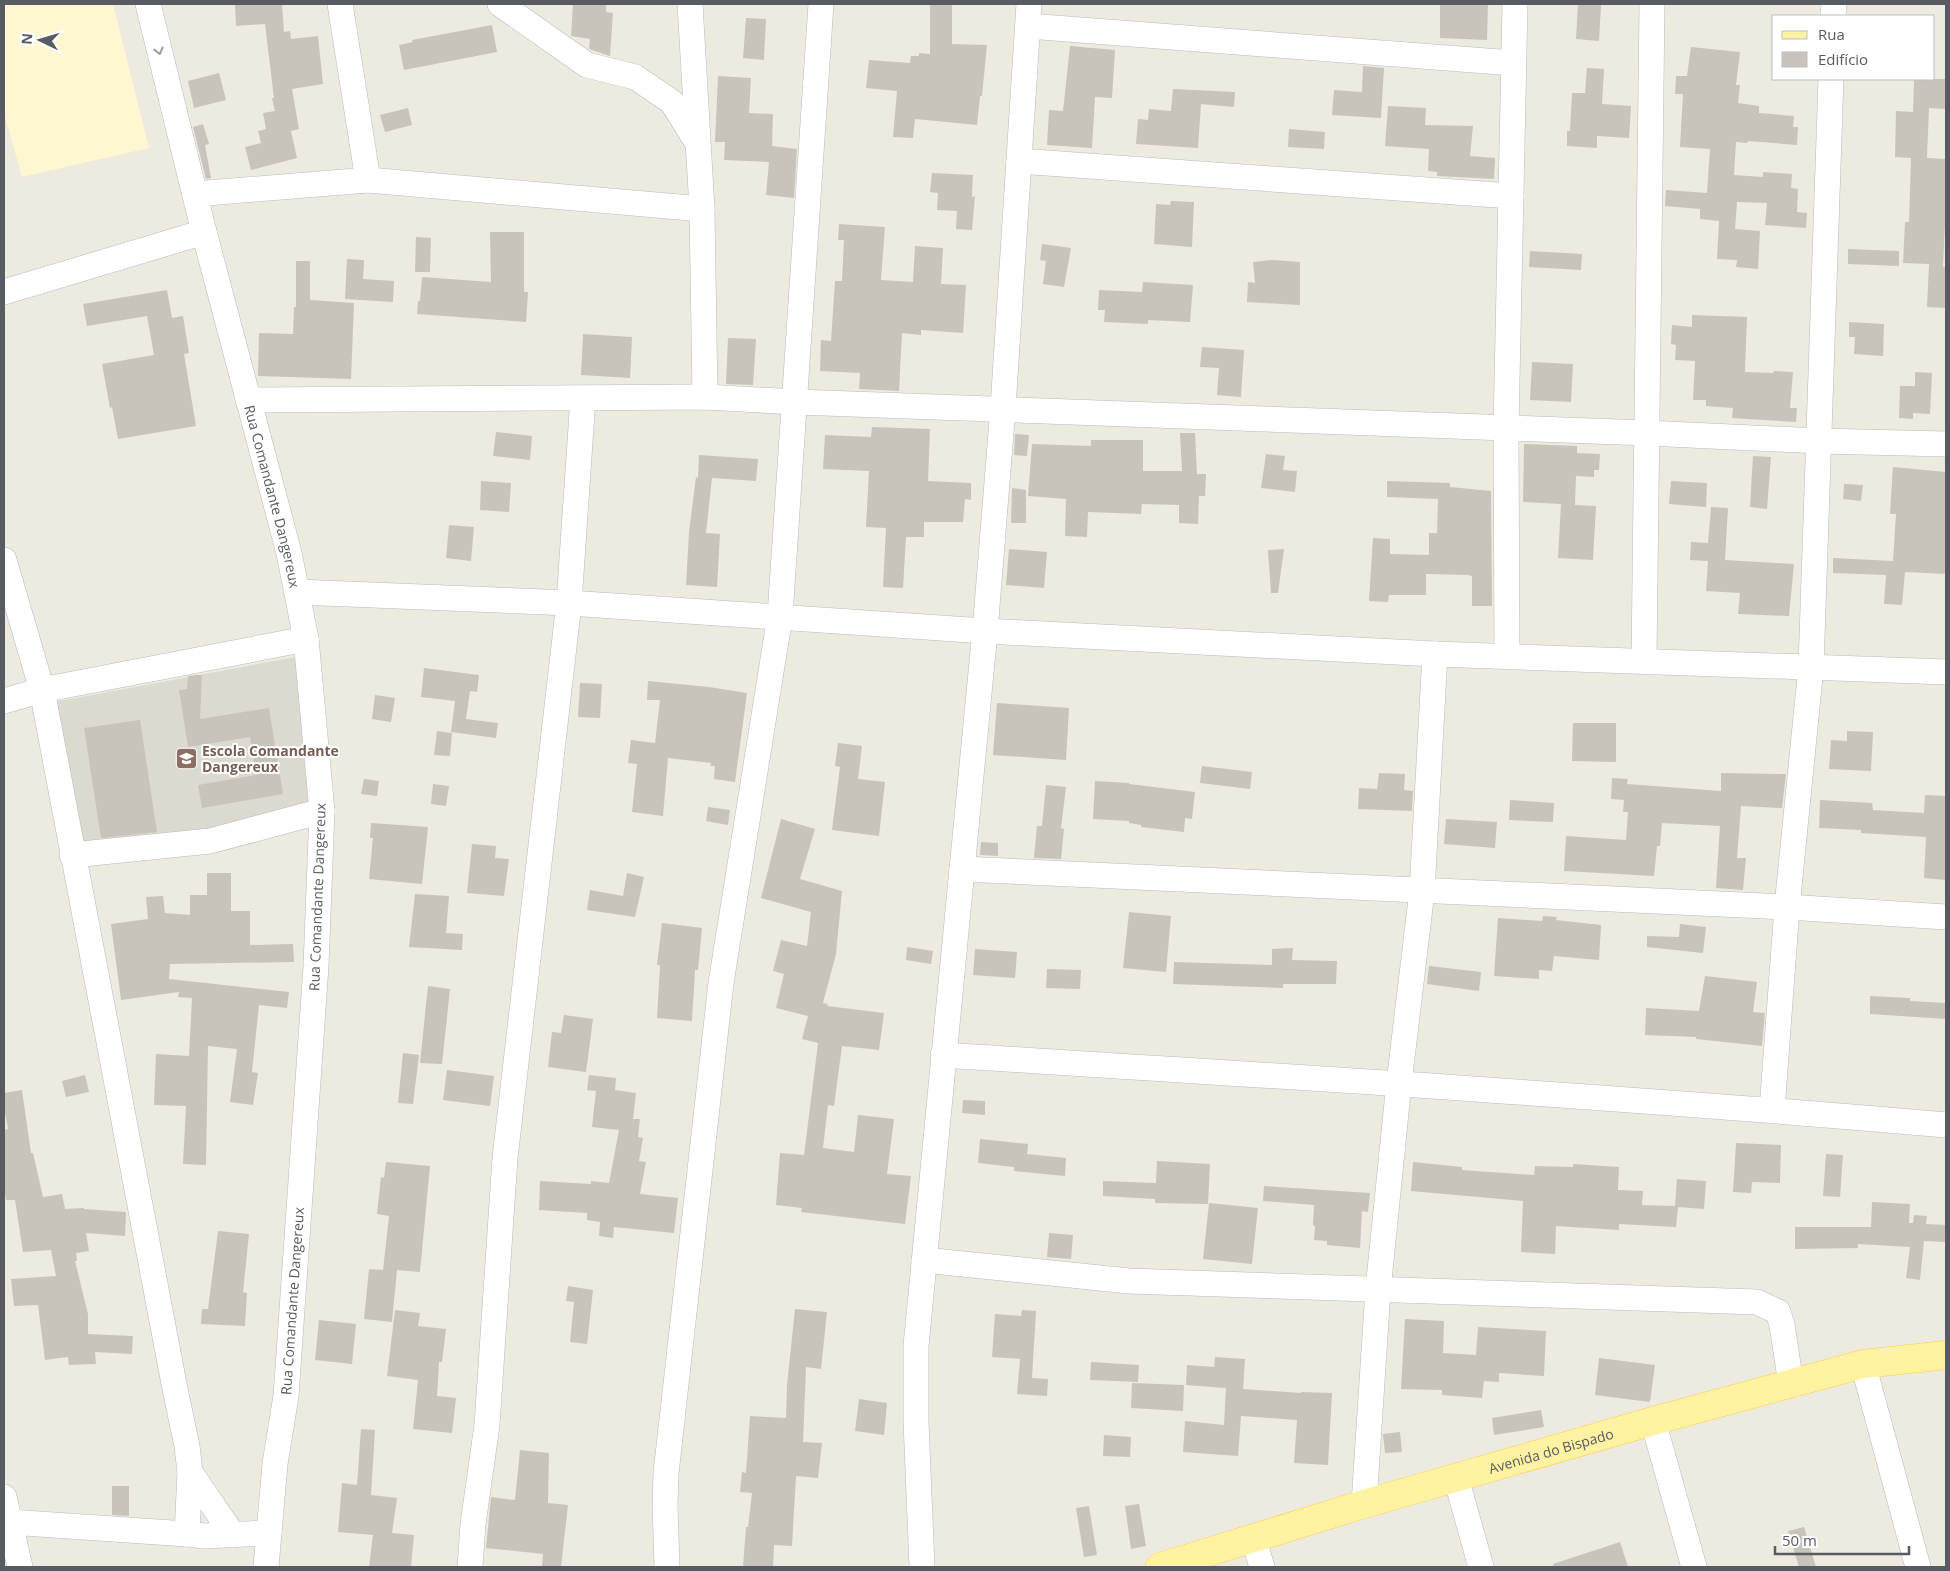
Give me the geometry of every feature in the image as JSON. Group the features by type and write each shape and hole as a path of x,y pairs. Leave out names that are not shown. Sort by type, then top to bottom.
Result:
{"main road":[{"name":"Avenida do Bispado","path":"1160,1567 1364,1504 1653,1421 1863,1364 1946,1356"}],"street":[{"name":"Rua Comandante Dangereux","path":"148,4 204,232 298,592 306,638 322,811 316,966 287,1386 275,1464 266,1567"},
{"path":"340,4 368,180"},
{"path":"500,4 587,65 635,77 672,102 698,145"},
{"path":"690,4 702,209 705,397"},
{"path":"667,1567 666,1473 721,983 780,616 796,402 821,4"},
{"path":"1507,656 1506,429 1515,4"},
{"path":"1644,661 1652,4"},
{"path":"922,1567 916,1421 916,1346 985,631 1004,408 1028,15 1513,63"},
{"path":"1772,1110 1787,907 1811,667 1831,80"},
{"path":"1019,161 1510,196"},
{"path":"195,194 368,180 702,209"},
{"path":"4,292 204,232"},
{"path":"248,400 705,397 1819,441 1946,444"},
{"path":"470,1567 473,1524 487,1425 504,1158 568,603 583,398"},
{"path":"4,560 42,690 72,856 175,1390 188,1446 190,1472 187,1534"},
{"path":"298,592 568,603 985,631 1435,654 1946,672"},
{"path":"4,701 42,690 306,638"},
{"path":"1364,1504 1378,1290 1399,1083 1422,891 1435,654"},
{"path":"72,856 210,841 322,811"},
{"path":"962,869 1787,907 1946,917"},
{"path":"943,1056 1399,1083 1772,1110 1946,1125"},
{"path":"924,1260 1129,1281 1757,1302 1778,1312 1782,1325 1791,1384"},
{"path":"1863,1364 1918,1567"},
{"path":"1653,1421 1694,1567"},
{"path":"190,1472 233,1535"},
{"path":"1456,1478 1481,1567"},
{"path":"4,1497 20,1567"},
{"path":"9,1522 204,1536 268,1533"},
{"path":"1253,1537 1262,1567"}],"shaded area":[{"path":"4,4 113,4 149,148 22,177 4,113"},
{"name":"Escola Comandante Dangereux","path":"307,655 322,811 72,855 44,704"}],"building":[{"path":"235,4 282,4 284,32 290,31 291,39 318,36 323,84 292,89 299,129 291,131 297,158 251,170 245,147 261,143 258,131 266,129 263,113 275,111 272,98 274,98 265,24 236,26"},
{"path":"573,4 606,4 606,12 613,13 610,56 589,49 590,39 571,36"},
{"path":"930,4 952,4 952,44 987,45 977,125 915,119 913,138 893,137 897,91 866,88 869,60 910,63 911,56 919,56 919,53 930,54"},
{"path":"1440,4 1488,4 1487,40 1440,38"},
{"path":"1578,4 1601,5 1599,41 1576,39"},
{"path":"746,18 766,19 764,60 743,58"},
{"path":"492,25 497,52 404,70 399,45 413,42 412,40"},
{"path":"1070,46 1115,50 1112,98 1095,97 1092,148 1047,145 1049,110 1063,111"},
{"path":"1691,47 1740,52 1736,85 1740,85 1738,103 1759,106 1759,113 1794,116 1793,127 1798,127 1797,145 1748,141 1747,143 1736,142 1734,175 1763,177 1763,172 1792,174 1791,188 1798,189 1797,212 1807,213 1806,228 1765,225 1767,203 1737,202 1735,229 1760,231 1758,269 1736,267 1737,260 1717,259 1719,221 1700,219 1700,209 1665,206 1666,190 1707,193 1710,149 1680,147 1683,94 1675,94 1676,76 1687,76"},
{"path":"1363,66 1384,68 1381,118 1332,115 1334,90 1362,92"},
{"path":"1587,68 1604,69 1602,104 1631,106 1629,138 1597,136 1597,148 1567,146 1567,131 1570,131 1572,93 1585,93"},
{"path":"219,73 226,100 194,108 188,81"},
{"path":"718,76 751,78 749,113 773,114 772,146 797,149 794,198 766,195 769,162 724,160 725,142 715,142"},
{"path":"1946,79 1946,109 1929,108 1927,158 1946,159 1943,267 1946,267 1945,308 1927,307 1929,264 1903,263 1905,222 1909,222 1911,158 1895,157 1896,111 1913,112 1914,80"},
{"path":"1173,89 1235,92 1234,107 1201,104 1198,148 1136,144 1138,119 1148,120 1149,109 1171,111"},
{"path":"1388,106 1426,108 1425,125 1473,126 1470,156 1495,158 1494,179 1437,176 1437,172 1428,171 1429,149 1385,146"},
{"path":"408,108 412,125 385,132 380,115"},
{"path":"203,124 209,144 205,145 211,178 206,179 193,127"},
{"path":"1289,129 1325,132 1324,149 1288,147"},
{"path":"932,173 973,175 972,197 975,196 972,230 956,229 957,211 937,210 938,193 930,192"},
{"path":"1171,201 1194,202 1192,247 1154,244 1156,204 1170,205"},
{"path":"839,224 885,227 881,280 913,282 915,246 943,248 941,284 966,285 963,333 921,330 921,335 902,333 899,391 859,389 860,373 820,371 821,340 831,341 835,281 842,281 844,240 838,240"},
{"path":"490,232 524,232 524,292 528,292 526,322 417,314 422,277 491,282"},
{"path":"416,237 431,238 430,272 415,272"},
{"path":"1042,244 1071,248 1064,287 1043,284 1046,261 1040,260"},
{"path":"1848,249 1899,251 1899,266 1848,264"},
{"path":"1530,251 1582,254 1581,270 1529,267"},
{"path":"347,259 364,260 363,279 394,281 393,302 345,299"},
{"path":"1273,260 1300,262 1300,305 1247,302 1248,282 1255,283 1253,262"},
{"path":"296,261 310,261 310,300 354,303 351,379 258,376 259,333 293,334 294,307 296,307"},
{"path":"1143,282 1193,285 1190,322 1148,320 1148,324 1104,322 1105,310 1098,310 1099,290 1142,292"},
{"path":"167,290 172,318 183,316 189,353 184,354 196,426 118,439 102,364 154,355 147,316 87,326 83,304"},
{"path":"1692,315 1747,317 1745,372 1793,372 1790,408 1797,408 1796,422 1732,418 1733,408 1706,406 1706,400 1693,400 1695,361 1675,360 1676,345 1671,344 1672,325 1692,327"},
{"path":"1849,322 1884,324 1883,356 1854,354 1855,337 1849,337"},
{"path":"583,334 632,337 630,378 581,375"},
{"path":"728,338 756,339 753,385 726,384"},
{"path":"1202,347 1244,350 1241,397 1217,395 1219,368 1200,367"},
{"path":"1532,362 1573,364 1571,402 1530,400"},
{"path":"1915,372 1932,373 1930,414 1913,413 1913,419 1899,418 1900,386 1915,386"},
{"path":"872,427 930,429 928,481 971,483 971,500 965,499 963,522 924,522 924,537 906,537 903,588 883,587 886,528 866,527 869,471 823,469 825,435 871,437"},
{"path":"496,432 532,436 530,460 493,456"},
{"path":"1180,433 1195,433 1197,474 1206,474 1205,496 1199,496 1198,524 1179,523 1179,505 1142,504 1141,514 1088,512 1087,537 1065,536 1066,499 1028,496 1032,444 1091,446 1091,440 1143,440 1143,471 1182,471"},
{"path":"1015,434 1029,435 1027,456 1014,455"},
{"path":"1524,444 1577,446 1577,453 1600,454 1599,470 1594,470 1594,477 1576,476 1575,505 1596,506 1593,560 1558,558 1561,504 1523,502"},
{"path":"1266,454 1285,456 1283,470 1297,471 1295,492 1261,488"},
{"path":"699,455 758,459 756,481 712,478 706,533 720,534 717,587 686,585 689,532 696,477 698,478"},
{"path":"1753,456 1771,457 1767,509 1750,507"},
{"path":"1893,467 1946,472 1946,574 1905,572 1902,605 1884,604 1886,575 1833,573 1833,558 1893,561 1896,514 1890,514"},
{"path":"481,481 511,483 509,512 480,510"},
{"path":"1387,481 1450,483 1450,487 1491,491 1492,606 1472,606 1472,576 1468,575 1426,574 1426,595 1389,595 1388,602 1369,601 1373,538 1390,539 1390,554 1429,555 1429,533 1437,533 1438,499 1387,497"},
{"path":"1671,481 1707,483 1706,507 1669,504"},
{"path":"1844,484 1863,485 1861,501 1843,499"},
{"path":"1012,488 1026,490 1026,523 1011,523"},
{"path":"1711,507 1728,508 1725,560 1794,564 1789,616 1738,614 1740,593 1706,591 1708,561 1690,560 1691,542 1708,543"},
{"path":"449,525 474,527 471,561 446,558"},
{"path":"1009,549 1047,552 1044,588 1006,585"},
{"path":"1284,549 1278,593 1271,593 1268,550"},
{"path":"424,668 479,675 477,692 470,691 466,719 498,723 496,738 451,732 455,701 421,697"},
{"path":"202,675 200,719 269,708 283,794 202,808 198,785 256,775 250,737 188,747 179,690 187,689 188,676"},
{"path":"648,681 747,693 735,782 714,779 715,766 710,766 711,763 668,758 663,816 632,812 637,764 628,763 631,740 655,743 660,700 647,700"},
{"path":"580,683 602,684 600,718 578,717"},
{"path":"375,695 395,698 391,722 372,719"},
{"path":"997,703 1069,708 1066,760 993,755"},
{"path":"140,720 157,832 101,838 84,728"},
{"path":"1573,723 1616,723 1616,762 1572,761"},
{"path":"437,731 452,733 450,756 434,755"},
{"path":"1847,731 1873,732 1871,771 1829,769 1831,740 1847,741"},
{"path":"838,743 862,746 858,779 885,782 879,836 832,830 840,767 835,766"},
{"path":"1202,766 1252,772 1250,789 1200,783"},
{"path":"1379,773 1405,774 1404,790 1413,791 1412,811 1358,809 1359,788 1377,789"},
{"path":"1721,773 1786,774 1782,808 1741,806 1737,858 1746,858 1743,890 1716,888 1720,826 1662,823 1660,846 1657,846 1654,876 1564,871 1566,836 1626,840 1628,812 1623,812 1624,800 1611,799 1612,778 1628,779 1627,784 1721,791"},
{"path":"364,779 379,781 377,796 361,794"},
{"path":"1095,781 1129,783 1195,792 1192,819 1185,818 1184,832 1141,827 1141,825 1129,823 1129,821 1093,819"},
{"path":"433,784 449,786 446,806 431,804"},
{"path":"1046,785 1066,787 1061,828 1064,829 1061,859 1034,858 1037,826 1042,826"},
{"path":"1925,795 1946,796 1946,880 1924,878 1926,837 1861,833 1861,830 1819,828 1820,800 1872,803 1873,810 1924,813"},
{"path":"1510,800 1554,803 1553,822 1509,820"},
{"path":"708,807 730,810 728,825 706,821"},
{"path":"781,819 815,829 800,879 842,891 836,954 823,1003 828,1004 827,1006 884,1013 879,1050 842,1046 834,1106 828,1105 823,1148 854,1152 858,1115 894,1119 887,1174 911,1176 905,1224 801,1212 802,1208 776,1205 780,1153 804,1155 818,1043 802,1039 808,1016 776,1008 784,974 773,971 781,940 807,946 811,912 761,898"},
{"path":"1446,819 1497,822 1495,848 1444,844"},
{"path":"371,823 428,827 422,884 369,879 373,838 370,838"},
{"path":"981,842 998,843 998,856 980,855"},
{"path":"472,844 496,846 495,858 509,859 504,896 467,893"},
{"path":"207,873 231,873 231,911 250,911 250,945 293,944 294,962 170,964 169,979 289,992 287,1008 259,1005 252,1072 258,1073 253,1105 230,1102 237,1049 208,1046 206,1165 183,1164 186,1106 154,1105 156,1054 189,1056 192,998 178,997 179,992 121,1000 111,924 148,919 146,897 163,896 165,913 190,915 190,895 207,895"},
{"path":"627,873 644,877 635,917 587,910 590,890 623,896"},
{"path":"415,894 449,896 446,933 463,934 462,950 409,947"},
{"path":"1129,912 1171,916 1166,972 1123,968"},
{"path":"1543,916 1557,917 1556,920 1601,925 1599,960 1554,956 1552,971 1539,970 1539,979 1494,976 1498,918 1542,921"},
{"path":"662,923 702,928 698,970 695,970 692,1021 657,1018 660,965 657,965"},
{"path":"1680,924 1706,927 1703,953 1647,947 1647,936 1679,937"},
{"path":"907,947 933,951 931,964 906,960"},
{"path":"1293,948 1292,960 1337,961 1336,984 1283,984 1283,988 1173,984 1174,962 1272,965 1272,949"},
{"path":"975,949 1017,952 1015,978 973,975"},
{"path":"1429,966 1481,972 1479,991 1427,984"},
{"path":"1047,969 1081,970 1080,989 1046,988"},
{"path":"1705,976 1757,982 1753,1012 1765,1013 1762,1046 1696,1039 1696,1037 1645,1035 1646,1008 1699,1011"},
{"path":"428,986 450,989 442,1064 420,1063"},
{"path":"1870,996 1910,998 1910,1001 1946,1003 1946,1019 1870,1014"},
{"path":"564,1015 593,1019 586,1072 548,1067 552,1032 561,1033"},
{"path":"403,1053 419,1055 413,1104 398,1103"},
{"path":"447,1070 494,1076 490,1106 443,1100"},
{"path":"85,1075 89,1092 66,1097 62,1081"},
{"path":"589,1075 616,1078 615,1090 636,1093 633,1119 640,1119 638,1137 643,1138 639,1161 646,1162 640,1194 678,1198 674,1233 614,1227 613,1238 599,1236 600,1222 587,1220 587,1213 539,1210 540,1181 591,1184 591,1181 609,1183 619,1130 592,1127 596,1091 587,1090"},
{"path":"22,1090 31,1153 33,1153 43,1197 62,1194 65,1209 84,1208 126,1212 125,1236 86,1233 89,1251 76,1253 77,1261 75,1261 88,1314 88,1334 133,1336 132,1354 95,1352 96,1364 69,1365 68,1357 45,1360 38,1305 14,1306 11,1279 56,1276 51,1250 23,1252 15,1200 6,1200 4,1187 4,1130 8,1129 4,1107 4,1093"},
{"path":"963,1100 985,1101 985,1115 962,1113"},
{"path":"980,1139 1028,1144 1027,1154 1066,1158 1065,1176 1014,1171 1014,1167 978,1163"},
{"path":"1736,1143 1781,1145 1780,1183 1752,1182 1751,1193 1733,1192"},
{"path":"1826,1154 1843,1155 1840,1197 1823,1196"},
{"path":"1157,1161 1210,1164 1208,1204 1155,1203 1155,1199 1103,1196 1103,1181 1156,1183"},
{"path":"386,1162 430,1166 420,1272 397,1270 392,1322 364,1319 369,1269 383,1270 389,1216 377,1214 381,1177 384,1178"},
{"path":"1413,1162 1462,1167 1462,1170 1534,1175 1535,1166 1573,1167 1573,1164 1619,1167 1618,1190 1643,1191 1642,1205 1675,1206 1677,1179 1706,1181 1704,1209 1678,1207 1676,1227 1619,1224 1619,1230 1556,1226 1555,1254 1521,1252 1523,1201 1411,1191"},
{"path":"1264,1186 1370,1193 1368,1212 1362,1211 1360,1248 1327,1245 1327,1241 1314,1240 1314,1205 1263,1201"},
{"path":"1872,1202 1910,1204 1909,1223 1913,1223 1914,1215 1927,1216 1926,1224 1946,1225 1946,1242 1924,1241 1920,1280 1906,1278 1910,1247 1858,1244 1858,1248 1795,1249 1795,1227 1871,1227"},
{"path":"1209,1203 1258,1208 1252,1264 1203,1259"},
{"path":"218,1231 249,1234 243,1292 247,1293 245,1326 201,1324 202,1309 208,1309"},
{"path":"1049,1233 1073,1235 1071,1259 1047,1257"},
{"path":"568,1286 593,1290 587,1344 570,1342 574,1302 566,1301"},
{"path":"795,1309 827,1312 821,1369 806,1367 803,1442 822,1443 818,1478 796,1476 792,1546 774,1545 773,1567 743,1567 746,1527 748,1527 752,1493 740,1492 742,1472 746,1473 750,1416 786,1418 787,1385"},
{"path":"395,1310 420,1313 418,1326 446,1329 442,1362 439,1362 437,1396 456,1398 452,1433 413,1429 418,1380 387,1376"},
{"path":"1022,1310 1036,1311 1032,1378 1048,1379 1047,1396 1017,1394 1020,1359 992,1357 995,1314 1021,1316"},
{"path":"1405,1319 1444,1321 1443,1353 1476,1355 1478,1327 1546,1331 1544,1376 1499,1373 1499,1382 1484,1381 1482,1398 1442,1395 1442,1390 1401,1389"},
{"path":"319,1320 356,1324 352,1364 315,1360"},
{"path":"1215,1357 1245,1359 1243,1389 1332,1393 1328,1465 1294,1463 1297,1420 1241,1416 1238,1456 1183,1452 1185,1421 1224,1425 1226,1388 1186,1385 1187,1365 1214,1367"},
{"path":"1599,1358 1655,1365 1650,1402 1595,1395"},
{"path":"1091,1362 1139,1365 1138,1382 1090,1380"},
{"path":"1132,1383 1184,1385 1183,1411 1131,1408"},
{"path":"859,1399 887,1403 884,1435 855,1431"},
{"path":"1541,1410 1544,1427 1494,1435 1492,1418"},
{"path":"361,1429 375,1430 371,1495 397,1498 392,1533 414,1535 411,1567 369,1567 373,1535 338,1532 342,1483 357,1485"},
{"path":"1400,1432 1402,1452 1385,1453 1383,1434"},
{"path":"1104,1435 1131,1437 1130,1457 1103,1456"},
{"path":"520,1450 549,1453 548,1503 568,1505 561,1567 542,1567 543,1554 486,1548 491,1497 515,1500"},
{"path":"112,1486 129,1486 129,1516 112,1515"},
{"path":"1139,1504 1146,1546 1131,1549 1125,1506"},
{"path":"1089,1506 1097,1555 1084,1557 1076,1508"},
{"path":"1804,1527 1816,1567 1799,1567 1788,1531"},
{"path":"1620,1542 1628,1567 1554,1567 1553,1564"}],"place":[{"name":"Escola Comandante Dangereux","path":"186,758"}]}
